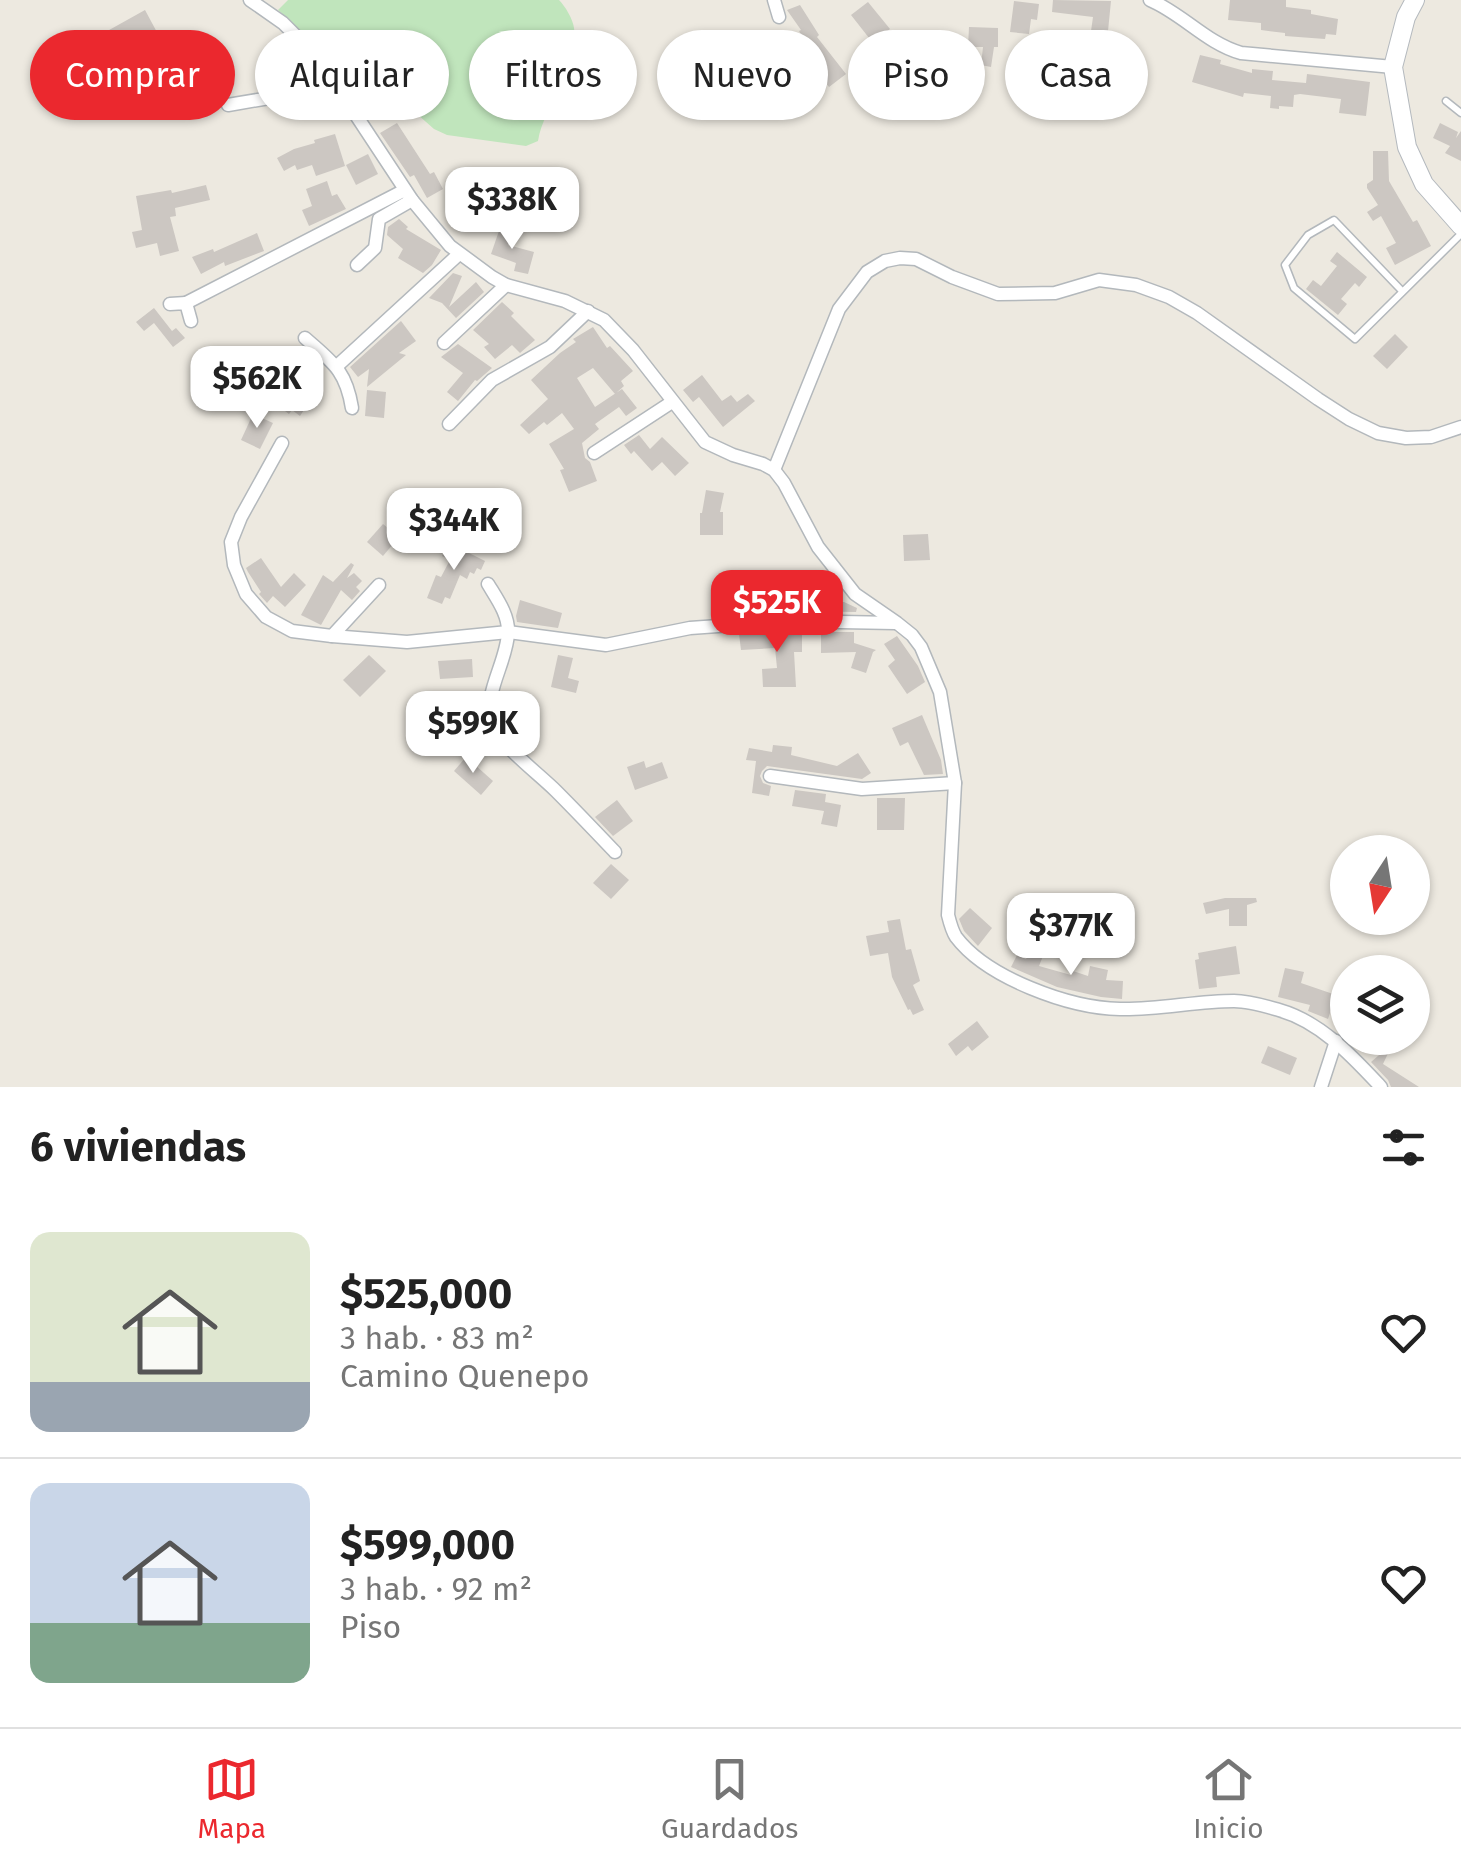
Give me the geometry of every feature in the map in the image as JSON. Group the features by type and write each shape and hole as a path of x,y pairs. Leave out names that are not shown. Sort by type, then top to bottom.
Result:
{"street":[{"path":"250,0 291,30"},
{"path":"774,0 779,17"},
{"path":"1150,0 1181,16 1214,42 1241,53 1393,67"},
{"path":"1415,0 1406,17 1393,67 1407,148 1424,184 1461,226"},
{"path":"361,120 409,195 459,254 506,285 565,302 604,320 706,442 774,470 818,547 855,594 897,623 921,647 940,692 955,783 948,916 954,934 984,963 1034,987 1094,1006 1134,1009 1237,1001 1283,1011 1330,1038"},
{"path":"357,265 375,248 379,219 409,195"},
{"path":"170,304 186,303 409,195"},
{"path":"336,366 459,254"},
{"path":"774,470 838,309 867,272 885,261 900,258 916,259 952,278 998,294 1055,294 1099,280 1136,285 1197,313 1318,399 1378,434 1430,437 1461,427"},
{"path":"444,343 506,285"},
{"path":"186,303 190,321"},
{"path":"448,424 492,380 550,347 588,311"},
{"path":"305,338 336,366 348,385 352,408"},
{"path":"594,453 672,402"},
{"path":"282,443 234,530 232,542 234,565 246,594 266,618 292,631 408,642 508,632 606,645 690,628 787,621 897,623"},
{"path":"488,584 502,608 508,632 492,695 492,724 499,736 615,852"},
{"path":"332,636 380,586"},
{"path":"770,776 862,789 955,783"},
{"path":"1322,1087 1332,1055"},
{"path":"1352,1055 1381,1087"}],"lane":[{"path":"1446,102 1461,113"},
{"path":"1402,291 1334,220 1308,235 1285,265 1294,288 1355,339 1461,234"}],"green space":[{"path":"288,0 559,0 574,30 469,30 469,120 544,120 538,141 526,146 447,135 424,120 449,120 449,30 299,30 278,10"}],"building":[{"path":"1053,0 1111,1 1108,30 1091,30 1093,17 1052,12"},
{"path":"1230,0 1286,0 1286,7 1338,19 1336,35 1326,34 1325,39 1285,36 1261,30 1261,23 1228,20"},
{"path":"1014,1 1039,4 1037,20 1031,19 1030,30 1010,30"},
{"path":"868,2 890,29 863,30 851,15"},
{"path":"800,5 816,30 801,30 787,10"},
{"path":"145,10 156,30 109,30"},
{"path":"998,28 998,47 994,47 991,67 985,66 985,30 969,30"},
{"path":"828,51 846,74 828,86"},
{"path":"1200,55 1252,73 1252,69 1273,71 1272,80 1306,83 1307,74 1370,82 1366,116 1339,113 1341,99 1300,94 1294,95 1293,107 1270,108 1271,96 1244,93 1243,97 1192,82"},
{"path":"397,123 443,189 427,198 380,133"},
{"path":"1440,123 1458,132 1456,138 1461,131 1461,161 1445,153 1450,146 1433,138"},
{"path":"335,134 345,166 316,176 312,165 297,170 295,165 284,171 277,158"},
{"path":"1373,151 1388,151 1389,181 1431,246 1395,265 1386,248 1396,243 1381,216 1373,221 1367,212 1378,205 1367,188 1373,180"},
{"path":"368,154 378,174 356,185 346,165"},
{"path":"327,181 332,196 337,194 346,209 309,226 302,210 312,206 306,189"},
{"path":"206,185 210,200 175,208 176,216 170,217 179,251 160,256 157,243 136,248 132,232 142,230 136,196"},
{"path":"399,219 406,229 441,250 423,273 398,258 403,249 387,235 388,227"},
{"path":"500,228 512,232 508,245 534,252 528,274 514,271 516,263 491,254"},
{"path":"257,233 264,251 225,266 224,262 201,274 192,257"},
{"path":"1337,252 1367,277 1359,287 1355,283 1341,299 1347,304 1338,315 1306,289 1313,280 1321,286 1337,266 1330,261"},
{"path":"453,273 462,276 449,307 476,282 484,292 456,318 442,303 429,298"},
{"path":"502,302 535,340 520,353 512,345 495,359 484,347 489,344 473,330"},
{"path":"154,308 172,331 176,328 185,338 173,347 154,323 144,331 136,322"},
{"path":"401,321 416,341 399,353 406,355 367,387 369,369 358,377 350,367"},
{"path":"593,327 607,348 610,346 633,371 621,381 624,386 616,393 622,389 637,408 626,416 619,407 595,424 599,429 582,443 597,481 569,492 560,470 564,469 549,444 574,429 562,413 529,434 520,425 548,399 531,380 576,342 573,339","holes":["593,368 615,394 595,407 577,378"]},
{"path":"1395,334 1408,347 1387,369 1373,356"},
{"path":"458,344 492,368 475,380 458,401 447,392 463,373 441,357"},
{"path":"702,375 722,401 731,395 737,402 748,394 755,401 723,427 699,397 693,402 683,390"},
{"path":"294,383 313,396 300,416 292,410 289,414 280,403"},
{"path":"367,390 386,392 384,418 365,416"},
{"path":"253,414 273,423 260,449 241,440"},
{"path":"639,435 650,449 662,437 689,463 675,476 662,462 652,471 624,445"},
{"path":"706,490 724,493 720,512 723,535 700,535"},
{"path":"479,499 483,526 462,529 458,503"},
{"path":"383,524 399,537 383,556 367,542"},
{"path":"928,534 930,560 904,561 903,535"},
{"path":"449,543 485,561 481,570 470,572 467,579 460,575 450,599 445,597 442,604 427,598 436,575 441,577 450,560 442,556"},
{"path":"261,558 281,587 294,573 306,585 285,607 273,596 267,603 246,568"},
{"path":"351,563 354,565 347,578 354,573 362,581 352,600 341,590 321,625 301,615 323,575 333,582"},
{"path":"800,599 810,603 844,602 857,608 856,612 798,611"},
{"path":"520,600 562,613 558,628 517,622"},
{"path":"802,631 802,652 794,652 796,687 763,687 762,669 777,668 775,648 741,650 739,634"},
{"path":"821,632 854,632 854,643 876,650 866,673 851,668 856,652 821,653"},
{"path":"897,636 925,682 907,694 888,666 895,660 884,644"},
{"path":"369,655 386,671 360,697 343,680"},
{"path":"558,655 573,658 568,678 579,681 576,693 551,687"},
{"path":"472,659 473,677 440,679 438,661"},
{"path":"922,715 943,774 924,775 908,742 900,746 892,728"},
{"path":"773,745 792,747 791,755 837,766 858,753 871,773 862,779 767,766 760,776 763,783 771,786 769,796 752,793 756,761 746,760 749,748 772,752"},
{"path":"466,757 493,781 481,795 454,771"},
{"path":"644,761 646,768 662,762 668,778 635,790 627,767"},
{"path":"795,790 826,794 825,802 841,805 837,827 821,824 824,811 792,806"},
{"path":"877,798 905,798 904,830 877,830"},
{"path":"617,800 633,821 613,836 595,817"},
{"path":"611,864 629,880 611,899 593,883"},
{"path":"1256,898 1257,902 1247,905 1247,926 1229,926 1229,909 1206,914 1203,903"},
{"path":"970,908 992,928 978,946 959,919"},
{"path":"900,919 906,950 911,949 920,981 913,985 924,1010 913,1015 892,977 888,953 870,956 866,936 889,932 887,921"},
{"path":"1236,946 1240,974 1216,977 1217,987 1199,989 1195,960 1199,959 1198,953"},
{"path":"1031,950 1043,956 1039,966 1071,975 1073,971 1088,976 1090,966 1108,970 1106,980 1123,981 1122,999 1057,987 1011,967 1017,955 1026,959"},
{"path":"1285,968 1304,972 1301,983 1330,993 1328,1019 1308,1011 1310,1005 1278,997"},
{"path":"977,1021 989,1037 972,1051 968,1046 956,1056 948,1044"},
{"path":"1268,1046 1297,1058 1290,1075 1261,1063"},
{"path":"1379,1055 1387,1055 1383,1064 1419,1087 1391,1087 1371,1062"}]}
